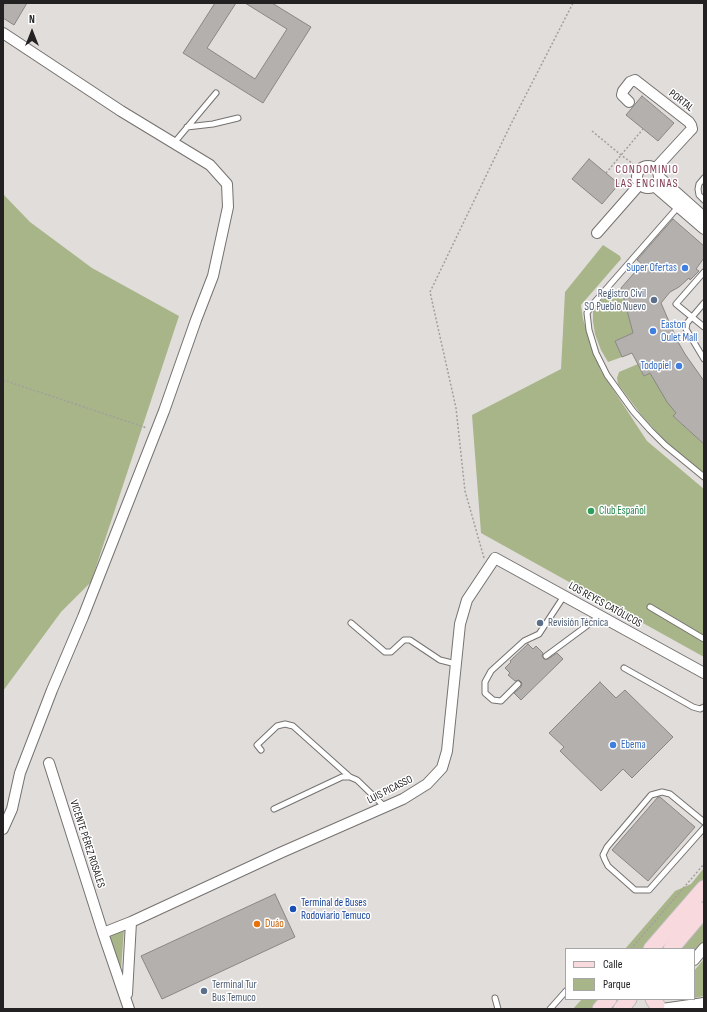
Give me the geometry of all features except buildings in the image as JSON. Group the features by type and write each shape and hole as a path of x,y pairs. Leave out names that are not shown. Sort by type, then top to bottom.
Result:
{"main road":[{"path":"653,948 704,888"},
{"path":"673,948 704,910"},
{"path":"677,948 684,934"},
{"path":"600,1009 608,1000"},
{"path":"621,1009 628,1000"}],"street":[{"path":"3,33 121,111 210,165 227,184 228,207 213,276 156,431 20,773 12,809 3,829"},
{"name":"PORTAL","path":"629,102 622,95 623,91 630,82 635,80 691,125 692,129 657,173 658,181 654,186"},
{"path":"704,217 657,173 646,166 640,169 637,175 640,184 648,188 654,186 704,229"},
{"path":"597,233 640,184"},
{"name":"LOS REYES CATÓLICOS","path":"495,558 704,673"},
{"name":"LUIS PICASSO","path":"131,922 280,852 403,799 426,784 442,768 447,751 460,624 467,600 495,558"},
{"name":"VICENTE PÉREZ ROSALES","path":"49,763 103,933 128,1004"},
{"path":"103,933 131,922"},
{"name":"VICENTE PÉREZ ROSALES","path":"128,1004 131,922"},
{"path":"695,959 704,948"},
{"path":"658,1004 692,1007 704,1003"}],"lane":[{"path":"174,143 216,93"},
{"path":"187,127 212,124 238,118"},
{"path":"704,178 699,184 698,189 699,195 704,200"},
{"path":"678,207 593,304 588,313 589,330 596,353 607,375 633,411 665,445 704,477"},
{"path":"704,272 676,304 704,327"},
{"path":"704,302 687,323 686,329 704,359"},
{"path":"518,684 501,701 493,700 485,692 485,682 491,671 524,640 539,634 564,596"},
{"path":"650,607 704,639"},
{"path":"546,656 600,616"},
{"path":"352,623 385,652 391,652 404,640 410,640 440,660 456,664"},
{"path":"624,668 693,707 700,709 704,707"},
{"path":"261,750 257,745 277,726 285,724 293,726 350,777 357,780 385,807"},
{"path":"274,809 342,777 350,777"},
{"path":"704,822 670,794 662,792 651,795 607,847 604,855 605,860 608,866 635,890 650,890 704,828"},
{"path":"550,1009 565,992"},
{"path":"495,998 498,1009"}],"path":[{"path":"482,556 465,491 456,408 430,292 512,122 573,3"},
{"path":"606,173 643,129"},
{"path":"592,131 640,169"},
{"path":"3,380 121,418 156,431"},
{"path":"633,948 704,864"}],"green space":[{"path":"3,194 30,222 92,268 179,316 91,582 61,612 3,691"},
{"name":"Club Español","path":"603,245 620,256 621,259 581,305 583,319 601,371 647,441 704,489 704,657 481,533 472,415 561,369 565,292"},
{"path":"621,288 633,333 615,341 622,357 608,362 601,350 595,334 593,309 601,300"},
{"path":"638,364 644,376 650,373 676,413 673,416 704,444 704,474 668,444 642,416 618,384 617,378 619,372"},
{"path":"704,868 704,880 646,948 626,948 675,891 691,884"},
{"path":"704,919 704,943 695,953 695,948 680,948"},
{"path":"124,929 121,970 108,935"},
{"path":"704,959 704,996 695,998 695,970"},
{"path":"581,1000 602,1000 594,1009 573,1009"}],"place":[{"name":"Super Ofertas","path":"685,268"},
{"name":"Registro Civil SO Pueblo Nuevo","path":"654,300"},
{"name":"Easton Oulet Mall","path":"653,331"},
{"name":"Todopiel","path":"679,366"},
{"name":"Club Español","path":"591,511"},
{"name":"Revisión Técnica","path":"540,623"},
{"name":"Ebema","path":"613,745"},
{"name":"Terminal de Buses Rodoviario Temuco","path":"293,909"},
{"name":"Duáo","path":"257,924"},
{"name":"Terminal Tur Bus Temuco","path":"204,991"}],"district":[{"name":"CONDOMINIO LAS ENCINAS","path":"647,177"}]}
